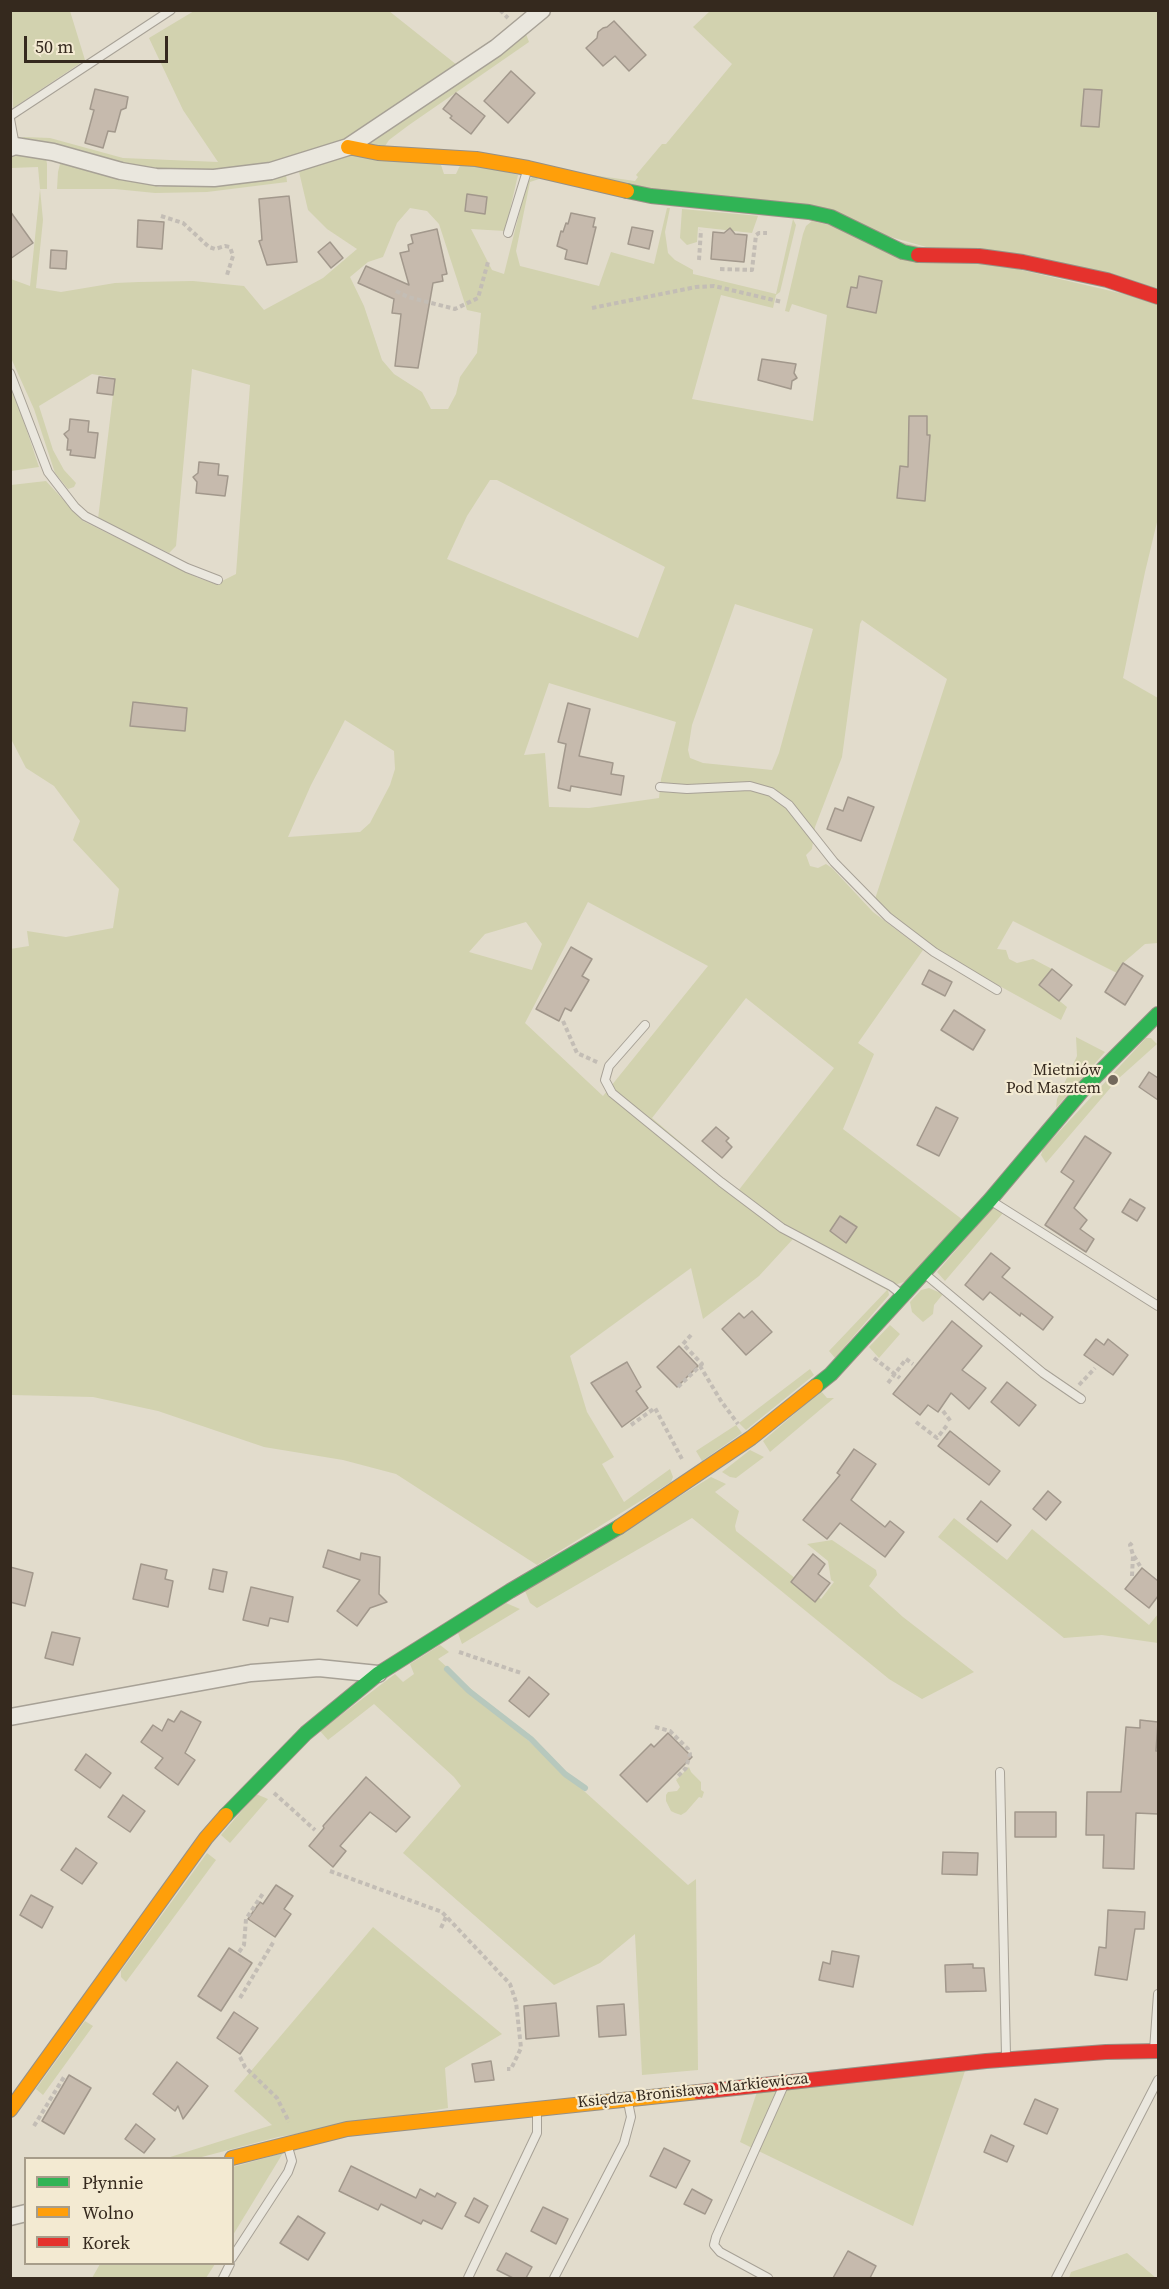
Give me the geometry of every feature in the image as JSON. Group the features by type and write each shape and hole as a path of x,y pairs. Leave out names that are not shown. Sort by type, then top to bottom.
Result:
{"street":[{"path":"13,147 53,152 136,174 214,178 271,171 348,147 496,48 542,10"},
{"path":"348,147 378,153 476,159 528,168 651,196 809,212 831,217 903,252 923,256 979,256 1023,262 1107,280 1158,297"},
{"path":"10,2110 214,1829 236,1803 306,1733 378,1674 490,1603 611,1532 751,1438 831,1374 990,1200 1086,1086 1158,1014"},
{"path":"10,1717 250,1673 319,1668 378,1674"},
{"name":"Księdza Bronisława Markiewicza","path":"234,2157 347,2128 1006,2060 1106,2052 1156,2051"}],"lane":[{"path":"13,147 10,118 171,10"},
{"path":"508,233 528,168"},
{"path":"10,373 48,472 75,507 86,516 187,568 218,580"},
{"path":"660,787 687,789 750,786 771,792 789,806 829,856 888,917 934,952 997,990"},
{"path":"645,1025 609,1066 605,1080 612,1093 720,1182 782,1228 891,1286 904,1296"},
{"path":"990,1200 1158,1306"},
{"path":"924,1274 1043,1373 1081,1399"},
{"path":"1000,1772 1006,2060"},
{"path":"1156,2051 1158,1994"},
{"path":"1056,2278 1158,2080"},
{"path":"768,2278 720,2252 714,2245 785,2082"},
{"path":"554,2278 624,2143 631,2118 627,2098"},
{"path":"468,2278 537,2133 537,2108"},
{"path":"234,2256 288,2172 292,2161 286,2144"}],"path":[{"path":"161,216 183,223 209,247 215,249 230,247 233,256 227,276"},
{"path":"699,260 701,230"},
{"path":"720,269 752,270 756,235 767,233"},
{"path":"396,291 431,304 450,309 460,308 478,298 488,262"},
{"path":"592,308 696,287 714,286 782,302"},
{"path":"563,1021 577,1053 602,1065"},
{"path":"691,1335 683,1344 702,1364 700,1366 738,1424"},
{"path":"888,1383 906,1359 913,1364"},
{"path":"877,1360 900,1378"},
{"path":"678,1387 700,1366"},
{"path":"1077,1387 1095,1368"},
{"path":"631,1425 655,1408 682,1460"},
{"path":"916,1422 937,1438 950,1424 943,1411"},
{"path":"1133,1542 1130,1545 1140,1566"},
{"path":"1132,1576 1133,1555"},
{"path":"459,1652 521,1673"},
{"path":"655,1727 670,1731 688,1749 690,1754 686,1768 676,1778"},
{"path":"274,1793 315,1830"},
{"path":"330,1872 442,1912 510,1984 516,2002 521,2048 511,2069 507,2069"},
{"path":"239,1952 244,1945 246,1919 264,1892"},
{"path":"441,1928 446,1917"},
{"path":"240,1998 274,1941"},
{"path":"240,2057 245,2067 277,2098 288,2121"},
{"path":"34,2126 63,2077"}],"green space":[{"path":"10,11 70,11 85,60 13,108"},
{"path":"194,11 389,11 457,65 345,143 441,165 444,174 456,174 462,161 518,175 505,231 471,229 492,270 504,274 527,182 533,176 539,179 530,182 516,251 520,266 599,286 611,252 654,264 667,208 670,208 665,232 668,253 675,260 693,270 693,274 776,294 793,219 796,225 780,292 776,295 773,308 721,295 692,399 813,421 827,315 792,304 789,312 785,311 803,234 806,226 812,221 1158,302 1158,518 1123,678 1158,698 1158,943 1145,944 1123,963 1117,973 1013,921 997,949 1006,950 1009,959 1017,963 1033,959 1052,969 1040,985 1067,1007 1061,1020 933,949 906,929 875,899 947,679 862,620 842,757 815,827 812,849 806,855 810,866 818,868 826,864 832,868 873,912 923,950 858,1043 874,1054 843,1129 963,1220 907,1281 891,1286 888,1290 889,1295 835,1358 829,1351 887,1290 793,1239 759,1276 703,1319 691,1268 570,1356 587,1412 614,1457 602,1464 624,1502 670,1469 673,1477 671,1482 537,1565 396,1474 343,1460 264,1447 158,1411 93,1397 11,1395 10,949 29,946 27,931 66,937 113,928 119,889 73,840 80,821 54,786 26,768 11,739 11,485 46,481 83,521 198,578 216,584 236,574 250,385 192,369 176,546 169,553 98,519 115,378 92,374 39,406 53,450 64,470 76,483 74,487 68,489 55,473 34,409 11,358 11,279 30,286 40,189 43,220 36,288 61,292 115,283 193,281 244,286 264,310 323,278 357,249 327,229 308,210 296,159 219,171 150,171 24,141 22,138 50,138 123,158 218,162 183,110 149,38","holes":["410,208 427,211 439,224 467,310 481,313 477,353 460,377 456,394 448,409 431,409 422,392 394,374 382,360 364,306 350,277 368,262 383,257 397,223","490,480 497,480 665,567 638,638 447,559 467,516","735,604 813,629 779,753 772,770 703,763 690,758 688,750 692,725","549,683 676,722 661,779 659,798 589,808 549,807 545,753 524,755","345,720 394,751 395,769 390,785 370,823 360,832 288,837 311,785","588,902 708,966 603,1096 525,1023","526,922 542,944 532,970 469,952 485,934","746,998 834,1068 738,1191 652,1118"]},
{"path":"710,11 1158,11 1158,293 937,250 866,230 365,143 415,113 526,34 529,42 409,125 389,140 385,146 635,181 638,177 636,175 662,144 666,144 732,64 693,27"},
{"path":"11,155 46,158 47,189 40,189 38,167 11,168"},
{"path":"64,161 160,187 286,174 287,182 207,192 155,193 115,189 57,189 60,164"},
{"path":"682,209 793,219 758,216 752,233 698,227 697,242 687,245 680,238"},
{"path":"10,386 20,410 39,467 11,471"},
{"path":"1076,1037 1105,1052 1056,1108 1057,1099 1077,1056"},
{"path":"1146,1038 1151,1038 1157,1044 1118,1079 1046,1163 1041,1155 1043,1149"},
{"path":"993,1207 1003,1213 945,1281 937,1272"},
{"path":"929,1288 943,1294 934,1305 933,1314 923,1322 912,1312 910,1302 921,1290"},
{"path":"890,1325 900,1334 879,1358 869,1347"},
{"path":"810,1369 814,1375 746,1430 739,1423"},
{"path":"821,1391 827,1398 834,1398 770,1452 763,1441"},
{"path":"736,1425 742,1433 702,1461 696,1451"},
{"path":"750,1450 764,1457 736,1478 722,1472"},
{"path":"711,1477 726,1484 715,1492 739,1511 736,1531 821,1599 834,1582 831,1580 828,1561 807,1544 832,1540 876,1570 877,1575 869,1586 903,1617 974,1672 922,1699 889,1679 692,1518 537,1608 530,1603 525,1591"},
{"path":"954,1518 1007,1560 1032,1529 1149,1625 1158,1614 1158,1643 1102,1635 1064,1638 938,1537"},
{"path":"506,1603 520,1609 462,1644 458,1633"},
{"path":"440,1645 449,1652 438,1659 688,1885 696,1879 698,2070 642,2075 635,1934 600,1963 554,1985 403,1853 461,1786 454,1777 374,1704 328,1740 320,1731 395,1674 403,1682 414,1674 410,1664"},
{"path":"689,1767 701,1782 701,1790 704,1792 702,1798 699,1797 681,1815 671,1811 666,1795 668,1792 677,1791 680,1787 676,1780"},
{"path":"256,1794 268,1799 230,1843 221,1835"},
{"path":"207,1853 216,1860 126,1982 121,1977 121,1971"},
{"path":"373,1927 502,2034 445,2068 448,2108 278,2137 202,2157 170,2157 272,2125 234,2091"},
{"path":"85,2021 93,2026 43,2095 36,2089"},
{"path":"967,2065 913,2226 740,2142 759,2086"},
{"path":"283,2153 234,2233 234,2167"},
{"path":"1127,2253 1156,2278 1069,2278 1071,2272"},
{"path":"99,2265 214,2265 206,2278 92,2278"}],"building":[{"path":"614,21 646,55 629,71 615,56 603,66 586,48 597,38 598,32"},
{"path":"511,71 535,93 508,123 484,101"},
{"path":"95,89 128,97 126,108 121,110 115,132 108,131 103,148 85,143 94,110 90,109"},
{"path":"1084,89 1102,90 1099,127 1081,126"},
{"path":"456,93 485,116 471,134 450,118 452,116 443,109"},
{"path":"467,194 487,197 485,214 465,211"},
{"path":"289,196 297,262 267,265 259,241 262,240 259,199"},
{"path":"10,211 33,243 10,259"},
{"path":"571,213 595,218 593,227 596,227 587,264 565,259 567,250 557,246 561,231 563,232 566,223 568,224"},
{"path":"138,220 164,222 162,249 137,247"},
{"path":"632,227 653,231 649,249 628,244"},
{"path":"730,228 735,234 747,235 744,262 711,259 713,232 724,233"},
{"path":"437,229 447,274 442,275 443,281 433,283 418,368 395,366 401,314 392,313 394,299 358,283 366,266 409,285 400,253 409,251 408,245 413,243 411,235"},
{"path":"330,242 343,258 331,268 318,252"},
{"path":"51,250 67,251 66,269 50,268"},
{"path":"859,276 882,281 876,313 847,307 851,287 857,288"},
{"path":"762,359 796,364 794,373 797,378 792,381 791,389 758,380"},
{"path":"99,377 115,379 113,395 97,393"},
{"path":"909,416 927,416 927,435 930,435 925,501 897,498 900,466 908,467"},
{"path":"70,419 89,421 88,432 98,433 95,458 70,455 71,450 67,450 68,439 64,434 69,430"},
{"path":"199,462 219,464 218,475 228,476 225,496 196,493 197,482 193,477 198,473"},
{"path":"133,702 187,708 185,731 130,726"},
{"path":"568,703 590,709 579,756 613,763 611,774 624,776 621,795 571,786 570,791 558,788 566,744 558,742"},
{"path":"848,797 874,807 861,841 827,829 835,808 843,811"},
{"path":"571,947 592,959 582,976 589,980 571,1011 565,1008 559,1021 536,1009"},
{"path":"1123,963 1143,976 1125,1005 1105,992"},
{"path":"1052,969 1072,985 1059,1001 1039,985"},
{"path":"929,970 952,982 945,996 922,984"},
{"path":"954,1010 985,1030 973,1050 941,1030"},
{"path":"1149,1072 1158,1078 1158,1100 1139,1087"},
{"path":"936,1107 958,1118 939,1156 917,1145"},
{"path":"716,1127 729,1138 726,1141 732,1147 722,1158 702,1141"},
{"path":"1085,1136 1111,1153 1074,1208 1087,1220 1080,1229 1094,1239 1086,1252 1045,1225 1074,1181 1061,1172"},
{"path":"1130,1199 1145,1208 1137,1221 1122,1212"},
{"path":"840,1216 857,1227 846,1243 830,1231"},
{"path":"991,1253 1010,1268 1002,1277 1053,1317 1043,1330 1021,1313 1020,1316 990,1292 983,1300 965,1285"},
{"path":"752,1311 772,1332 746,1355 722,1329 739,1313 744,1318"},
{"path":"952,1321 982,1346 962,1370 986,1388 969,1409 951,1393 938,1412 928,1405 920,1415 893,1394"},
{"path":"1096,1339 1104,1345 1108,1339 1128,1355 1113,1375 1084,1355"},
{"path":"679,1346 698,1366 677,1387 657,1367"},
{"path":"627,1362 641,1387 636,1391 648,1408 622,1427 591,1383"},
{"path":"1007,1382 1036,1405 1019,1426 991,1402"},
{"path":"950,1431 1000,1471 989,1485 938,1446"},
{"path":"854,1449 876,1464 851,1500 885,1527 890,1521 904,1532 885,1557 840,1523 827,1539 803,1520 840,1475 837,1473"},
{"path":"1048,1491 1061,1502 1046,1520 1033,1509"},
{"path":"981,1501 1011,1525 997,1542 967,1519"},
{"path":"328,1550 360,1560 361,1553 380,1557 379,1594 387,1602 370,1608 357,1626 337,1611 360,1580 323,1567"},
{"path":"813,1554 825,1564 818,1574 830,1583 815,1602 791,1582"},
{"path":"141,1564 167,1570 165,1579 173,1581 168,1607 133,1599"},
{"path":"10,1567 33,1573 25,1606 10,1602"},
{"path":"1142,1568 1158,1581 1158,1596 1149,1608 1125,1589"},
{"path":"213,1569 227,1572 223,1592 209,1589"},
{"path":"251,1587 293,1597 288,1622 270,1618 268,1626 243,1620"},
{"path":"52,1632 80,1638 73,1665 45,1658"},
{"path":"529,1677 549,1694 529,1717 509,1701"},
{"path":"181,1711 201,1722 185,1753 195,1760 178,1785 155,1768 163,1758 141,1742 153,1725 162,1731 168,1719 174,1722"},
{"path":"1140,1720 1158,1722 1156,1751 1158,1751 1158,1814 1136,1813 1134,1869 1103,1868 1104,1835 1086,1835 1087,1792 1121,1792 1126,1727 1140,1728"},
{"path":"668,1733 692,1757 647,1802 620,1775 651,1744 654,1747"},
{"path":"86,1754 111,1773 100,1788 75,1770"},
{"path":"366,1777 410,1817 396,1832 370,1812 340,1846 346,1851 333,1867 309,1846 324,1828 323,1826"},
{"path":"123,1795 145,1811 130,1832 108,1817"},
{"path":"1015,1812 1056,1812 1056,1837 1015,1837"},
{"path":"76,1848 97,1863 82,1884 61,1870"},
{"path":"943,1852 978,1853 977,1875 942,1874"},
{"path":"276,1885 293,1896 284,1909 291,1914 275,1937 248,1919 260,1902 263,1904"},
{"path":"31,1895 53,1907 42,1928 20,1915"},
{"path":"1108,1910 1145,1912 1144,1929 1135,1929 1127,1980 1095,1975 1099,1947 1106,1948"},
{"path":"229,1948 252,1963 221,2011 198,1996"},
{"path":"832,1951 859,1956 853,1987 819,1980 823,1962 830,1964"},
{"path":"973,1964 973,1968 984,1968 986,1991 946,1992 945,1965"},
{"path":"556,2003 559,2036 526,2039 524,2006"},
{"path":"624,2004 626,2035 599,2037 597,2006"},
{"path":"234,2012 258,2028 240,2054 217,2038"},
{"path":"491,2061 494,2080 475,2082 472,2064"},
{"path":"177,2062 208,2086 183,2119 178,2106 175,2111 153,2094"},
{"path":"69,2075 91,2088 64,2134 42,2121"},
{"path":"1035,2099 1058,2109 1047,2134 1024,2124"},
{"path":"136,2124 155,2139 144,2153 125,2139"},
{"path":"991,2135 1014,2146 1007,2162 984,2152"},
{"path":"664,2148 690,2161 676,2188 650,2176"},
{"path":"351,2166 416,2198 420,2189 435,2197 437,2193 456,2203 442,2229 423,2220 421,2224 381,2204 378,2210 339,2191"},
{"path":"692,2189 712,2200 705,2214 684,2204"},
{"path":"474,2198 488,2206 479,2223 465,2216"},
{"path":"543,2207 568,2219 556,2244 531,2231"},
{"path":"298,2216 325,2233 308,2260 280,2243"},
{"path":"848,2251 876,2266 870,2278 833,2278"},
{"path":"506,2253 532,2267 526,2278 513,2278 497,2270"}],"waterway":[{"path":"447,1669 469,1691 531,1739 565,1774 585,1788"}],"traffic: fast":[{"path":"627,191 651,196 809,212 831,217 903,252 918,255"},
{"path":"816,1386 831,1374 990,1200 1086,1086 1158,1014"},
{"path":"226,1815 306,1733 378,1674 510,1591 619,1527"}],"traffic: slow":[{"path":"348,147 378,153 476,159 528,168 627,191"},
{"path":"619,1527 751,1438 816,1386"},
{"path":"10,2110 206,1838 226,1815"},
{"path":"234,2157 347,2129 698,2092"}],"traffic: jam":[{"path":"918,255 979,256 1023,262 1107,280 1158,297"},
{"path":"698,2092 986,2061 1106,2052 1158,2051"}],"place":[{"name":"Mietniów Pod Masztem","path":"1113,1080"}]}
